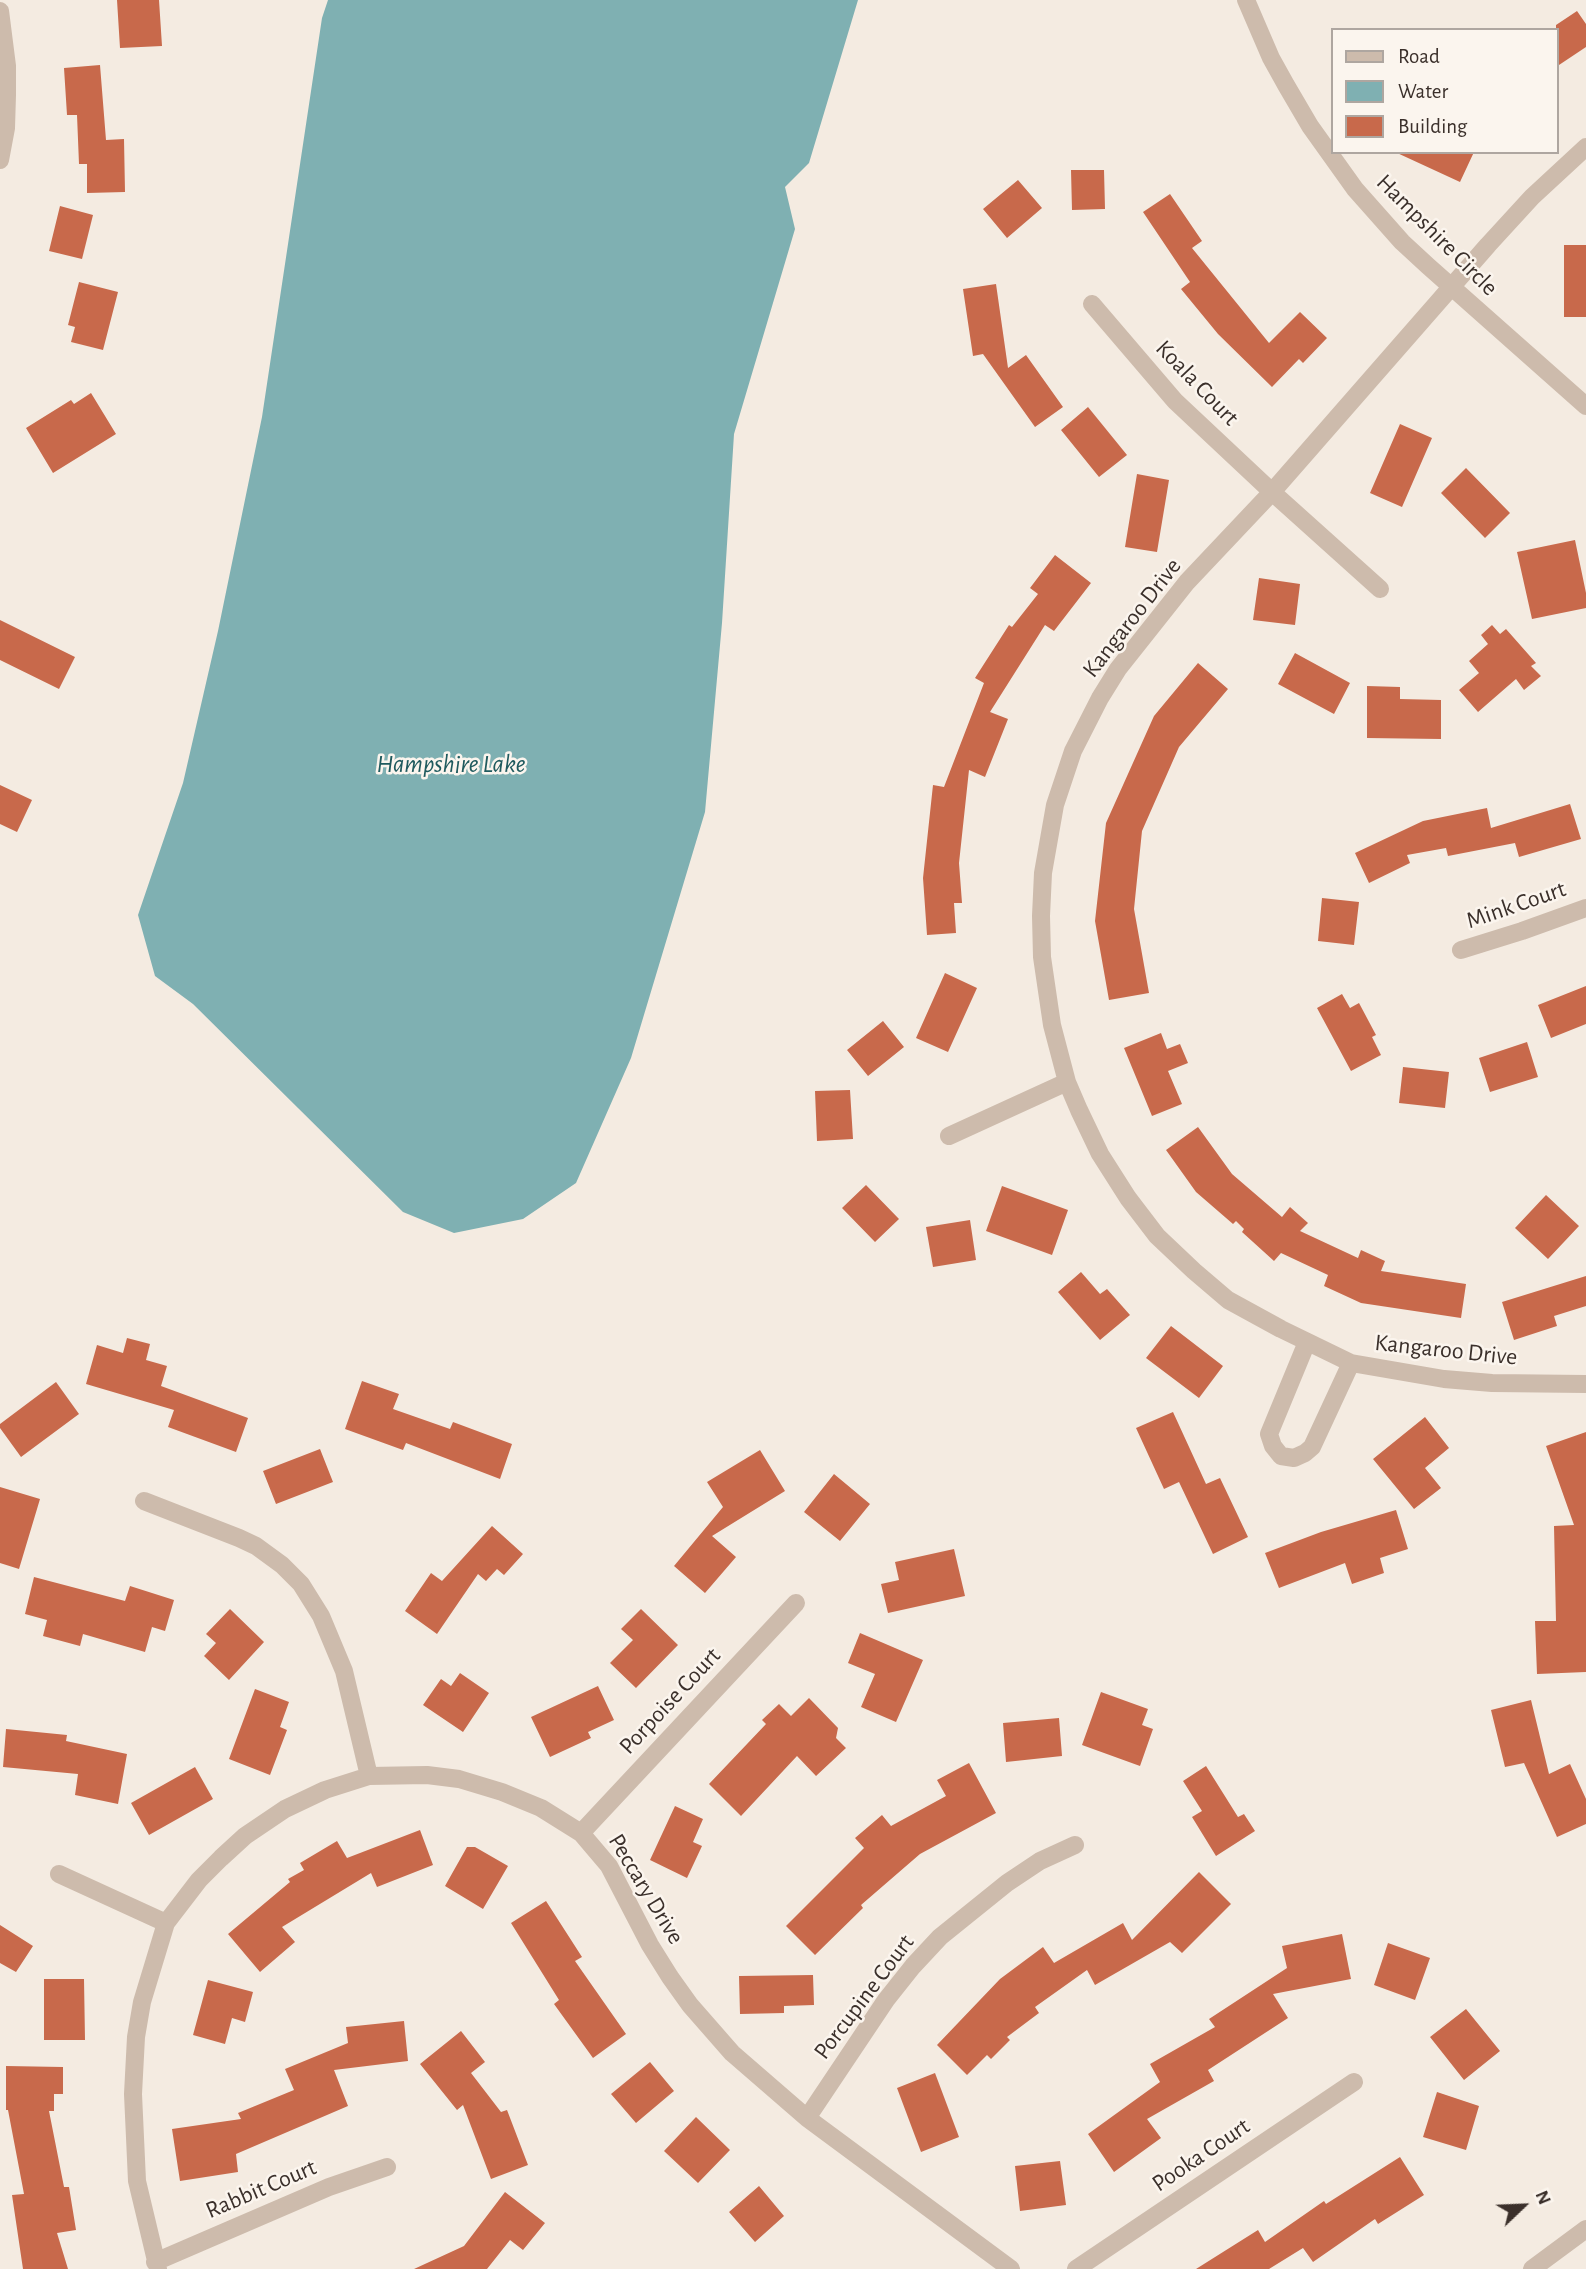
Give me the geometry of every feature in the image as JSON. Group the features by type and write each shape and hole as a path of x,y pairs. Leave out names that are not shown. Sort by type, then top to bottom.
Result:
{"street":[{"name":"Hampshire Circle","path":"1246,0 1271,58 1310,126 1337,165 1386,225 1452,288 1586,406"},
{"path":"0,11 7,66 7,95 6,128 0,160"},
{"name":"Kangaroo Drive","path":"1586,147 1532,197 1488,245 1272,492 1187,582 1118,669 1086,726 1064,776 1055,805 1043,873 1041,916 1042,957 1052,1025 1067,1082 1100,1154 1157,1236 1184,1263 1228,1300 1351,1363 1444,1379 1492,1383 1586,1384"},
{"name":"Koala Court","path":"1092,304 1175,401 1380,589"},
{"name":"Mink Court","path":"1461,950 1586,908"},
{"path":"949,1136 1067,1082"},
{"path":"1307,1342 1269,1434 1280,1456 1294,1458 1312,1447 1351,1363"},
{"path":"144,1502 256,1546 282,1565 300,1584 321,1616 344,1671 369,1776"},
{"name":"Porpoise Court","path":"581,1833 796,1602"},
{"name":"Peccary Drive","path":"157,2265 137,2181 133,2094 136,2037 142,2002 166,1923 199,1880 254,1829 305,1798 369,1776 427,1775 459,1779 502,1792 541,1808 581,1833 609,1866 650,1945 690,2005 732,2053 807,2118 1011,2269"},
{"name":"Porcupine Court","path":"807,2118 886,2000 940,1937 1007,1883 1040,1861 1075,1845"},
{"path":"59,1874 166,1923"},
{"name":"Pooka Court","path":"1076,2269 1354,2082"},
{"name":"Rabbit Court","path":"157,2265 329,2187 387,2167"},
{"path":"1532,2269 1586,2229"}],"water":[{"name":"Hampshire Lake","path":"328,0 858,0 809,163 785,187 795,229 734,434 722,623 705,812 631,1058 576,1183 523,1219 454,1233 403,1212 193,1004 155,976 138,915 183,783 218,631 262,417 322,18"}],"building":[{"path":"117,0 159,0 162,46 120,48"},
{"path":"1577,11 1586,24 1586,47 1558,66 1558,28 1556,25"},
{"path":"100,65 106,140 124,139 125,192 87,193 87,164 79,164 77,115 67,115 64,68"},
{"path":"1399,154 1473,154 1460,182"},
{"path":"1071,170 1104,170 1105,209 1072,210"},
{"path":"1018,180 1042,208 1007,238 983,209"},
{"path":"1170,194 1202,241 1192,248 1269,343 1300,312 1327,338 1303,363 1299,359 1272,387 1218,334 1181,289 1190,282 1143,212"},
{"path":"60,206 93,215 82,259 49,251"},
{"path":"1564,245 1586,245 1586,317 1564,317"},
{"path":"79,282 118,292 103,350 71,342 75,327 68,325"},
{"path":"996,284 1008,368 1026,355 1063,407 1035,427 983,354 973,356 963,289"},
{"path":"91,393 116,434 53,473 26,428 71,400 74,404"},
{"path":"1088,407 1127,455 1099,477 1061,430"},
{"path":"1400,424 1432,438 1402,507 1370,493"},
{"path":"1466,468 1510,513 1485,538 1441,493"},
{"path":"1137,474 1169,480 1157,552 1125,547"},
{"path":"1575,540 1586,593 1586,608 1532,619 1517,552"},
{"path":"1055,555 1091,583 1054,631 1045,625 990,712 1008,719 985,777 969,770 959,863 962,903 954,903 956,933 927,935 923,878 933,785 944,787 984,683 975,678 1009,625 1012,627 1038,594 1030,588"},
{"path":"1259,578 1300,584 1295,625 1253,620"},
{"path":"0,620 75,657 59,689 0,660"},
{"path":"1492,625 1500,634 1506,629 1536,663 1531,666 1541,676 1524,690 1516,679 1478,712 1459,690 1479,673 1469,661 1488,644 1481,635"},
{"path":"1295,653 1350,683 1334,714 1278,684"},
{"path":"1198,663 1228,689 1179,747 1142,831 1134,909 1149,993 1109,1000 1095,921 1106,823 1154,716"},
{"path":"1367,686 1400,687 1400,699 1441,700 1441,739 1367,738"},
{"path":"0,785 32,800 17,832 0,824"},
{"path":"1570,804 1581,839 1519,857 1515,843 1448,856 1446,848 1407,855 1410,863 1369,883 1355,853 1423,821 1487,808 1491,828"},
{"path":"1322,898 1359,902 1354,945 1318,941"},
{"path":"945,973 977,988 948,1052 916,1038"},
{"path":"1586,986 1586,1024 1551,1038 1538,1005"},
{"path":"1342,994 1350,1008 1359,1003 1376,1035 1372,1037 1381,1055 1351,1071 1317,1008"},
{"path":"883,1021 904,1047 868,1076 847,1050"},
{"path":"1161,1033 1167,1049 1180,1044 1188,1063 1168,1071 1182,1104 1152,1116 1124,1048"},
{"path":"1527,1042 1538,1077 1490,1092 1479,1058"},
{"path":"1403,1067 1449,1072 1445,1108 1399,1103"},
{"path":"850,1090 853,1139 817,1141 815,1091"},
{"path":"1198,1127 1232,1174 1282,1217 1290,1207 1308,1223 1300,1231 1358,1258 1361,1250 1385,1261 1381,1271 1466,1284 1461,1318 1361,1303 1324,1286 1328,1275 1281,1253 1274,1261 1242,1232 1244,1229 1236,1221 1233,1224 1196,1192 1166,1150"},
{"path":"866,1185 899,1219 875,1242 842,1208"},
{"path":"1002,1186 1068,1210 1052,1255 986,1231"},
{"path":"1546,1195 1579,1226 1548,1259 1515,1228"},
{"path":"970,1220 976,1260 933,1267 926,1227"},
{"path":"1081,1272 1100,1294 1107,1289 1130,1315 1100,1340 1058,1292"},
{"path":"1586,1276 1586,1306 1554,1316 1557,1326 1514,1340 1502,1302"},
{"path":"1171,1326 1223,1366 1199,1398 1146,1358"},
{"path":"127,1338 150,1344 146,1360 167,1366 161,1386 248,1418 236,1452 168,1427 174,1410 86,1384 97,1345 123,1353"},
{"path":"362,1381 399,1394 393,1409 450,1429 453,1422 512,1444 500,1479 406,1443 403,1450 345,1429"},
{"path":"56,1382 79,1414 21,1457 0,1428 0,1424"},
{"path":"1173,1412 1206,1484 1220,1478 1248,1537 1213,1554 1179,1482 1164,1489 1136,1428"},
{"path":"1425,1417 1449,1448 1425,1468 1441,1488 1414,1509 1373,1459"},
{"path":"1586,1432 1586,1672 1537,1674 1535,1621 1556,1621 1554,1526 1574,1525 1546,1446"},
{"path":"320,1449 333,1482 276,1504 263,1471"},
{"path":"760,1450 785,1491 712,1536 736,1557 705,1593 674,1566 723,1507 707,1482"},
{"path":"834,1474 870,1504 840,1541 804,1512"},
{"path":"0,1487 40,1499 19,1569 0,1563"},
{"path":"1396,1510 1408,1549 1380,1558 1384,1573 1352,1584 1345,1563 1279,1588 1265,1553 1321,1532"},
{"path":"492,1526 523,1554 504,1575 497,1569 486,1581 478,1574 437,1634 405,1611 431,1573 442,1581"},
{"path":"954,1549 965,1596 888,1613 881,1584 899,1580 895,1562"},
{"path":"34,1577 125,1601 130,1586 174,1600 165,1631 152,1627 145,1652 83,1634 80,1646 43,1636 47,1620 25,1614"},
{"path":"230,1609 264,1642 229,1680 204,1656 216,1643 206,1634"},
{"path":"641,1609 678,1645 636,1688 610,1663 633,1640 621,1629"},
{"path":"860,1633 923,1660 896,1722 861,1707 875,1674 848,1663"},
{"path":"460,1673 489,1693 463,1732 423,1705 441,1679 451,1686"},
{"path":"598,1686 614,1720 588,1732 591,1738 550,1757 531,1717"},
{"path":"255,1689 289,1702 280,1727 287,1730 270,1775 229,1759"},
{"path":"1101,1692 1148,1709 1142,1725 1153,1729 1140,1766 1082,1745"},
{"path":"809,1698 838,1728 836,1738 846,1748 816,1776 797,1756 741,1816 709,1784 766,1724 762,1720 779,1704 791,1716"},
{"path":"1531,1700 1549,1774 1570,1764 1586,1799 1586,1824 1557,1837 1524,1763 1505,1767 1491,1710"},
{"path":"1059,1718 1062,1756 1006,1762 1003,1723"},
{"path":"6,1729 67,1735 66,1741 127,1754 118,1804 75,1795 78,1774 3,1767"},
{"path":"969,1763 996,1813 920,1854 861,1905 863,1908 815,1955 786,1926 864,1848 855,1838 882,1815 891,1826 946,1796 937,1780"},
{"path":"1206,1766 1238,1817 1244,1814 1255,1831 1216,1856 1192,1817 1202,1811 1183,1781"},
{"path":"195,1767 213,1799 149,1835 131,1803"},
{"path":"675,1806 703,1819 693,1842 702,1846 687,1878 650,1860"},
{"path":"420,1830 433,1865 377,1887 371,1873 282,1927 295,1942 260,1972 228,1934 290,1882 288,1879 304,1870 300,1863 337,1841 347,1858"},
{"path":"467,1847 475,1847 508,1866 483,1909 445,1886"},
{"path":"1199,1872 1231,1904 1182,1953 1170,1942 1095,1985 1087,1970 1035,2007 1039,2013 1007,2037 1010,2040 991,2059 987,2055 967,2075 937,2045 1000,1979 1043,1947 1054,1963 1123,1923 1132,1940"},
{"path":"546,1901 582,1957 575,1961 626,2034 593,2058 554,2004 559,2000 511,1923"},
{"path":"0,1925 33,1946 16,1972 0,1963"},
{"path":"1342,1934 1351,1979 1273,1994 1288,2018 1208,2070 1214,2081 1147,2119 1161,2138 1114,2172 1088,2134 1160,2082 1150,2064 1215,2027 1209,2019 1287,1968 1282,1946"},
{"path":"1388,1943 1430,1958 1415,2000 1374,1985"},
{"path":"813,1975 814,2005 784,2006 784,2013 740,2014 739,1976"},
{"path":"44,1979 84,1979 85,2040 44,2040"},
{"path":"208,1980 253,1992 245,2022 232,2018 225,2044 193,2035"},
{"path":"1466,2009 1500,2051 1464,2080 1430,2037"},
{"path":"404,2021 408,2061 334,2070 348,2106 236,2154 238,2172 180,2181 172,2129 241,2119 238,2113 294,2090 285,2069 348,2043 346,2027"},
{"path":"461,2031 485,2062 471,2073 501,2112 507,2110 528,2165 491,2179 463,2105 457,2110 420,2064"},
{"path":"650,2062 674,2091 636,2123 611,2094"},
{"path":"6,2066 63,2067 63,2094 54,2094 54,2111 49,2111 64,2187 69,2187 76,2230 57,2233 68,2269 23,2269 12,2195 24,2194 6,2110"},
{"path":"935,2073 959,2137 921,2152 897,2088"},
{"path":"1437,2092 1479,2106 1466,2150 1423,2137"},
{"path":"696,2117 730,2150 698,2183 664,2151"},
{"path":"1400,2157 1424,2195 1378,2224 1375,2219 1313,2262 1303,2248 1269,2269 1196,2269 1258,2230 1265,2242 1324,2201 1326,2204"},
{"path":"1060,2161 1066,2205 1020,2211 1015,2166"},
{"path":"759,2186 784,2216 755,2242 729,2212"},
{"path":"505,2192 545,2223 523,2250 510,2240 487,2269 414,2269 464,2246"}]}
